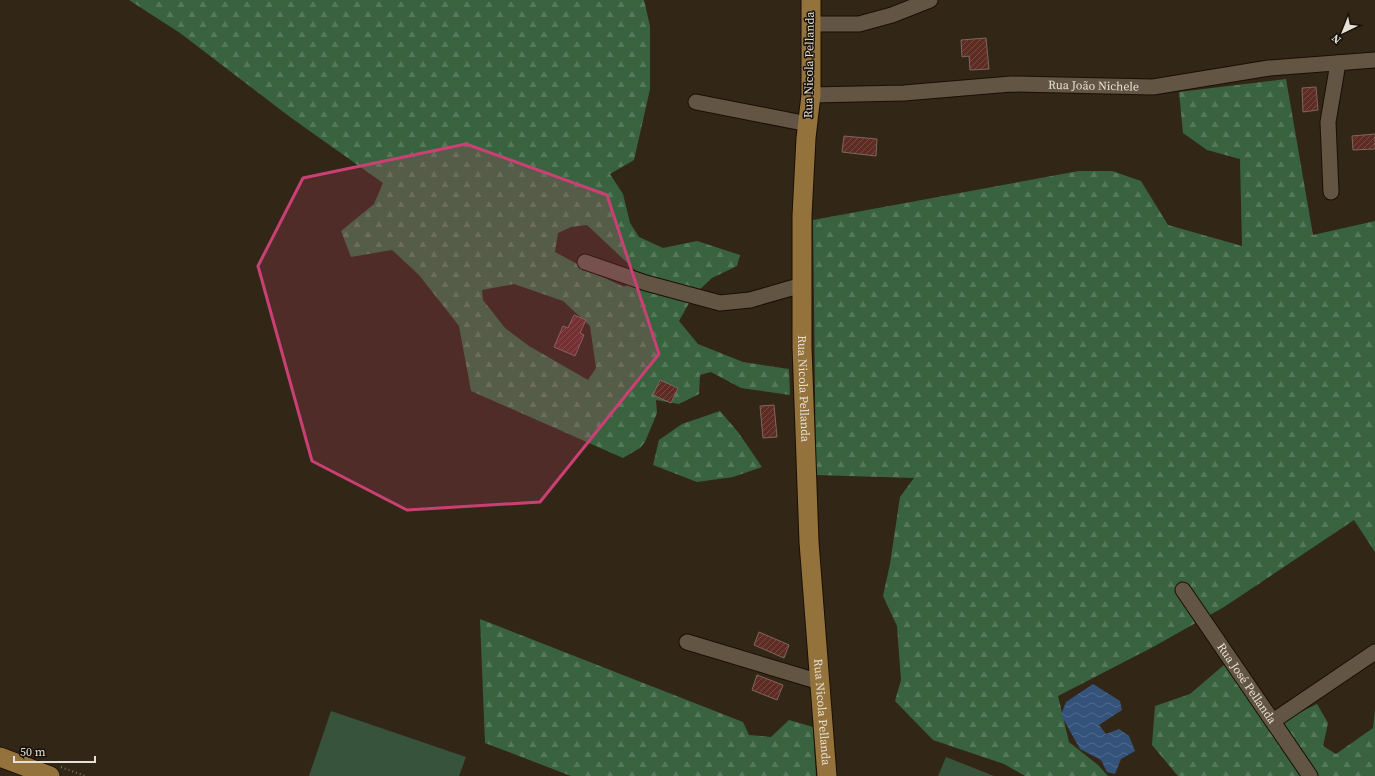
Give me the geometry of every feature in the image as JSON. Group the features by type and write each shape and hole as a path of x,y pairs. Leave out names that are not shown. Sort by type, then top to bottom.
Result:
{"main road":[{"name":"Rua Nicola Pellanda","path":"811,0 811,95 802,216 802,347 808,473 809,542 827,776"},
{"path":"0,757 50,776"}],"street":[{"path":"811,24 859,24 892,15 930,0"},
{"name":"Rua João Nichele","path":"811,95 904,93 1011,84 1153,87 1269,68 1375,60"},
{"path":"1331,192 1328,122 1338,63"},
{"path":"696,102 808,124"},
{"path":"585,262 653,285 720,303 750,300 802,285"},
{"name":"Rua José Pellanda","path":"1183,590 1310,776"},
{"path":"687,642 820,682"},
{"path":"1273,721 1375,652"}],"highlighted area":[{"path":"466,144 607,195 659,354 540,502 407,510 312,461 258,266 303,178"}],"green space":[{"path":"129,0 644,0 650,26 650,89 634,160 610,174 623,194 630,223 639,237 663,248 697,241 740,255 737,266 712,278 693,296 679,321 698,344 743,362 789,369 790,395 741,388 711,372 700,375 699,394 679,404 656,400 657,413 645,442 640,448 623,458 471,391 459,326 419,275 392,250 351,257 341,231 374,204 383,183 290,117 180,33","holes":["587,225 636,271 633,281 624,287 555,252 558,233 571,227","514,284 563,301 590,326 596,368 588,380 529,346 505,328 483,300 482,290"]},
{"path":"1286,79 1313,235 1375,221 1375,552 1354,520 1224,607 1153,647 1058,696 1069,742 1098,765 1108,776 1025,776 1004,764 933,740 895,701 901,680 897,626 883,596 890,564 900,497 914,478 816,475 813,220 1079,171 1112,171 1141,181 1168,225 1242,246 1240,159 1207,150 1183,133 1179,92"},
{"path":"720,411 738,432 762,467 733,477 697,482 653,465 659,440 682,424"},
{"path":"480,619 743,722 749,735 771,737 789,720 813,727 816,776 571,776 485,743"},
{"path":"1224,665 1242,671 1278,723 1317,704 1328,723 1323,746 1336,754 1373,728 1375,710 1375,776 1178,776 1152,745 1155,706 1190,694"},
{"path":"331,711 466,757 459,776 309,776"},
{"path":"946,757 994,776 938,776"}],"water":[{"path":"1093,684 1120,701 1122,710 1099,725 1106,734 1119,729 1129,736 1135,751 1121,759 1115,774 1107,772 1101,760 1080,749 1061,715 1066,702"}],"building":[{"path":"986,38 989,69 970,70 969,56 962,57 961,40"},
{"path":"1316,87 1318,110 1303,112 1302,88"},
{"path":"1375,134 1375,149 1353,150 1352,136"},
{"path":"844,136 877,139 876,156 842,152"},
{"path":"574,315 586,320 580,333 584,335 575,356 554,347 563,326 568,328"},
{"path":"660,380 678,388 671,403 653,395"},
{"path":"774,405 777,437 763,438 760,406"},
{"path":"759,632 789,645 784,658 754,645"},
{"path":"757,675 783,685 777,700 752,690"}]}
